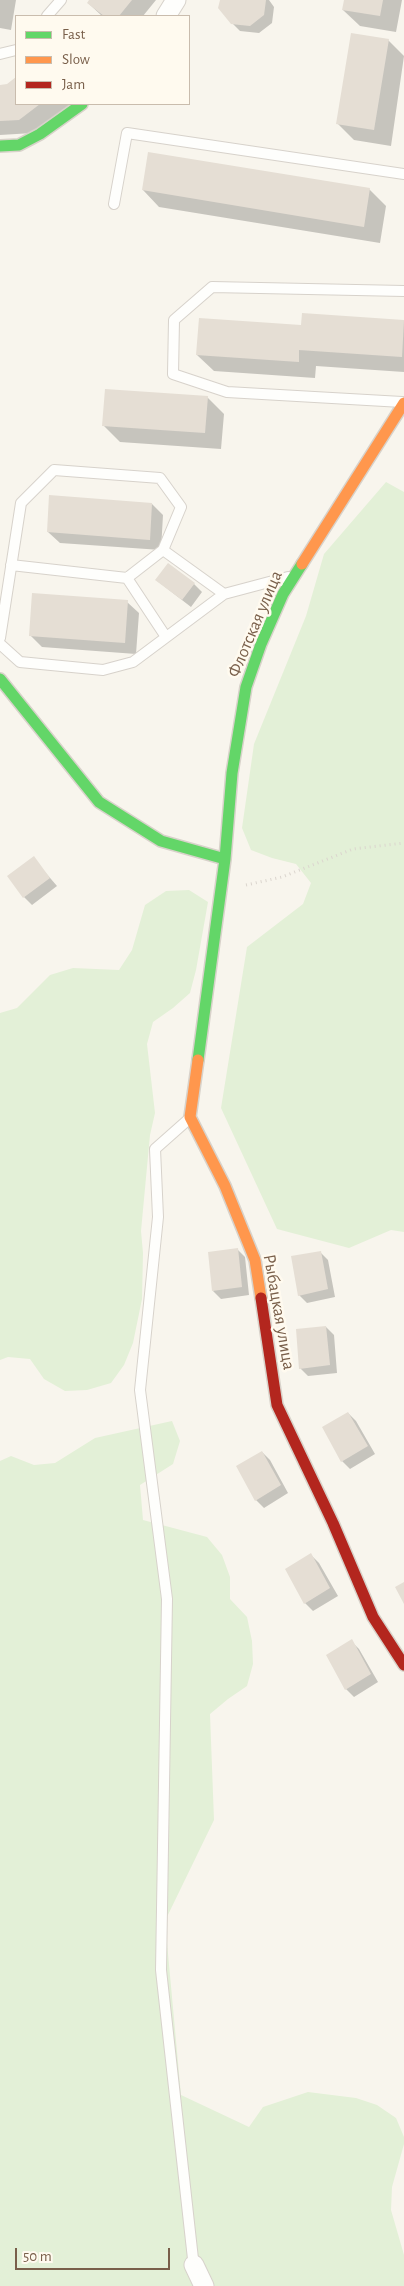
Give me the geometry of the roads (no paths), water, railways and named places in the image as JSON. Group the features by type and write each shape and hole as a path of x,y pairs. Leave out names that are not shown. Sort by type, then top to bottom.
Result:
{"street":[{"path":"167,15 176,0"},
{"path":"0,146 18,145 40,134 81,105"},
{"name":"Флотская улица","path":"225,859 232,773 246,687 261,644 283,594 294,575 404,402"},
{"path":"0,680 100,802 161,841 225,859 190,1117"},
{"name":"Рыбацкая улица","path":"190,1117 224,1186 255,1260 277,1405 333,1523 373,1617 404,1666"},
{"path":"194,2265 204,2286"}],"lane":[{"path":"48,15 61,0"},
{"path":"0,54 15,50"},
{"path":"114,204 127,133 404,174"},
{"path":"404,291 212,287 174,320 173,374 228,392 404,402"},
{"path":"0,638 11,565 21,503 54,470 160,478 181,507 163,550 127,578 11,565"},
{"path":"163,550 224,594"},
{"path":"0,644 20,662 103,670 133,662 224,594 294,575"},
{"path":"127,578 166,637"},
{"path":"190,1117 155,1149 158,1217 140,1390 167,1599 161,1970 194,2265 194,2286"}]}
